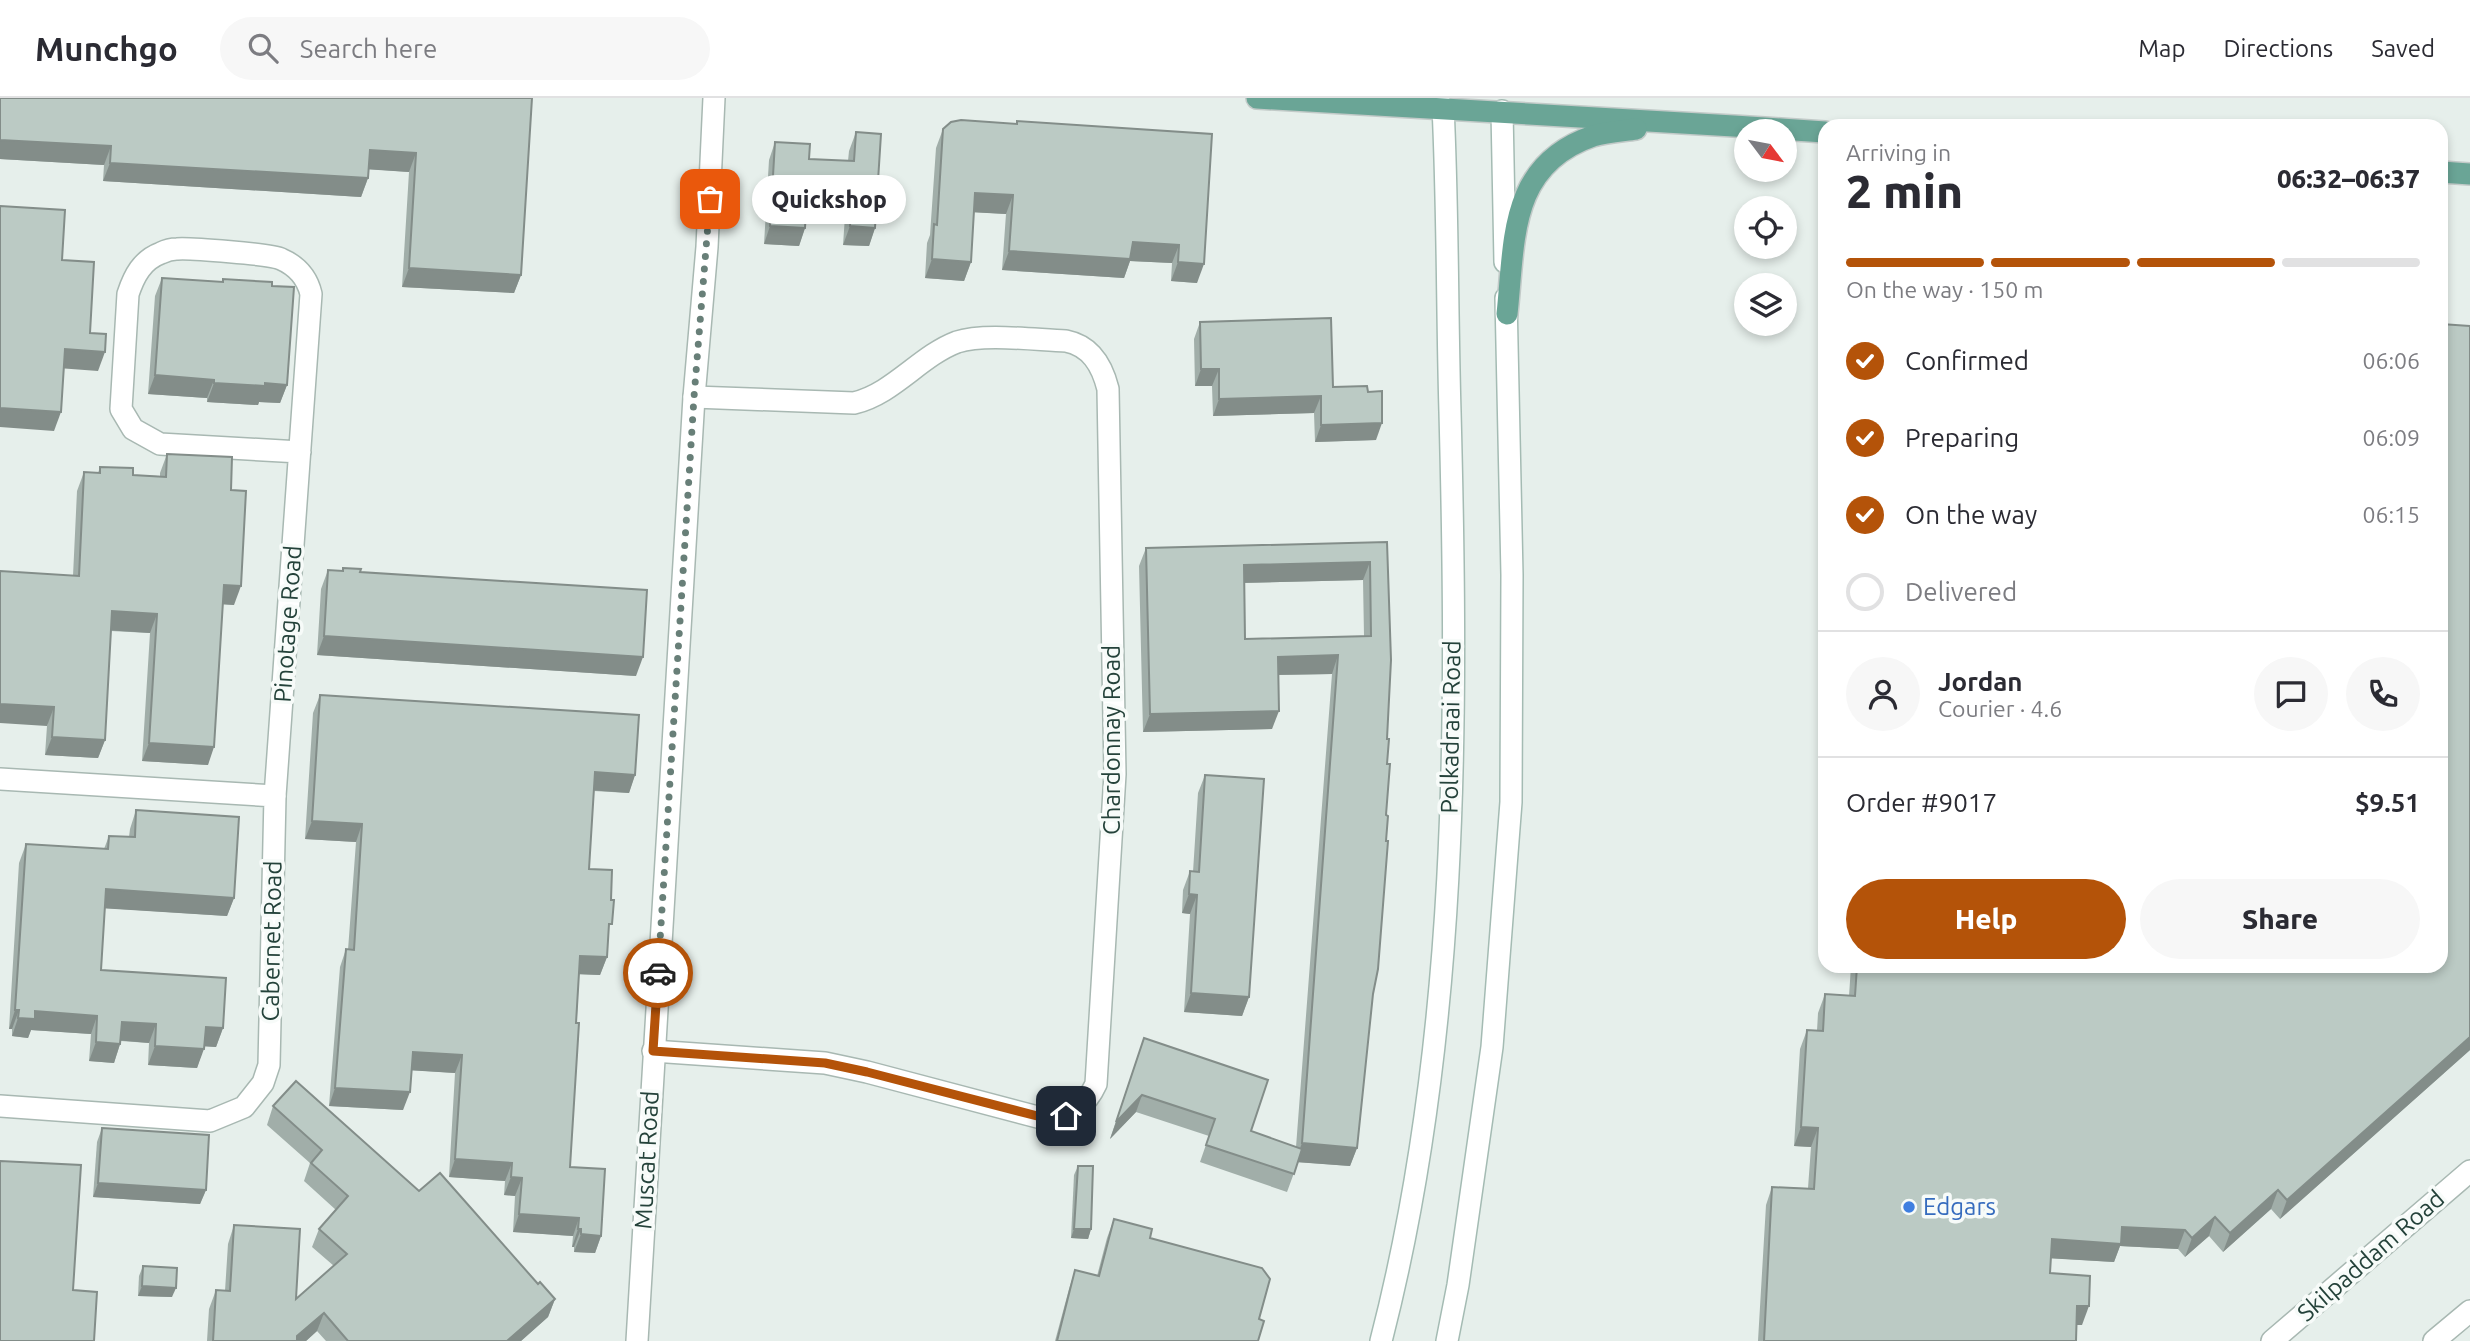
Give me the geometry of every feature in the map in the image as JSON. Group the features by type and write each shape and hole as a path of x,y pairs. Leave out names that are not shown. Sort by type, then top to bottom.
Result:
{"main road":[{"path":"1257,98 1502,105 1555,116 1818,131"},
{"path":"1507,314 1518,214 1524,195 1534,178 1564,150 1596,135 1686,122"},
{"path":"2448,172 2470,174"}],"street":[{"name":"Muscat Road","path":"637,1341 694,397 707,247 714,98"},
{"name":"Polkadraai Road","path":"1382,1334 1412,1199 1422,1134 1442,949 1450,817 1454,591 1443,102"},
{"path":"1447,1341 1458,1285 1492,1047 1511,802 1512,575 1502,105"},
{"name":"Pinotage Road","path":"275,796 300,452 311,294 303,275 278,257 177,249 160,253 145,262 134,277 128,294 121,409 133,429 160,444 300,452"},
{"name":"Chardonnay Road","path":"653,1051 825,1063 1049,1119 1066,1116 1090,1097 1096,1084 1115,787 1108,388 1104,374 1088,350 1066,341 971,338 947,347 871,398 854,403 694,397"},
{"path":"0,779 275,796"},
{"name":"Cabernet Road","path":"0,1106 211,1121 231,1115 254,1097 263,1083 269,1065 275,796"},
{"name":"Skilpaddam Road","path":"2272,1341 2470,1171"},
{"path":"2434,1341 2470,1311"}],"building":[{"path":"0,98 532,98 521,275 409,268 416,153 370,150 368,178 110,163 111,146 0,140"},
{"path":"961,120 1017,124 1017,121 1212,134 1204,264 1178,262 1179,245 1133,242 1130,259 1009,251 1013,195 975,193 971,262 932,259 934,224 937,225 943,129 951,122"},
{"path":"856,132 881,134 875,228 850,226 852,197 807,195 805,228 770,226 775,142 810,144 809,159 854,161"},
{"path":"0,206 65,210 62,260 94,262 90,333 106,334 105,352 65,349 61,412 0,408"},
{"path":"162,278 272,282 272,286 294,287 287,385 214,383 214,380 155,375"},
{"path":"1331,318 1333,387 1367,386 1368,392 1382,391 1382,423 1321,425 1321,396 1219,399 1219,369 1201,369 1200,322"},
{"path":"2448,324 2470,326 2470,1037 2287,1200 2278,1190 2230,1233 2215,1217 2192,1238 2185,1230 2122,1227 2121,1244 2052,1239 2050,1273 2090,1276 2089,1306 2077,1306 2076,1341 1764,1341 1772,1187 1814,1189 1818,1128 1801,1127 1807,1030 1823,1031 1825,994 1855,996 1857,973 2448,973"},
{"path":"167,454 232,457 231,490 246,491 241,586 224,585 214,747 149,743 157,614 112,611 105,740 52,737 54,707 0,704 0,571 79,576 84,472 100,473 100,467 133,468 133,475 166,477"},
{"path":"1387,542 1391,660 1387,739 1387,764 1390,764 1386,815 1388,841 1378,969 1357,1148 1302,1143 1338,655 1278,657 1279,711 1150,714 1146,548","holes":["1370,562 1371,636 1245,639 1244,565"]},
{"path":"343,568 361,569 360,572 647,590 643,657 324,636 328,570 343,571"},
{"path":"320,695 639,715 635,775 595,772 589,869 612,870 611,900 614,900 607,957 580,956 576,1023 579,1023 570,1167 605,1169 601,1236 581,1234 581,1229 578,1229 579,1218 519,1214 522,1178 511,1177 512,1163 455,1159 462,1055 413,1052 410,1092 335,1088 346,949 354,950 362,824 312,821"},
{"path":"1205,775 1264,779 1249,997 1191,993 1197,895 1189,894 1190,871 1199,872"},
{"path":"136,810 239,817 234,898 106,889 101,970 226,978 223,1028 206,1027 204,1049 155,1046 156,1024 122,1022 120,1044 96,1042 97,1016 35,1011 35,1019 18,1018 19,1010 15,1010 26,844 108,849 109,836 135,837"},
{"path":"1144,1038 1268,1080 1251,1131 1302,1149 1294,1174 1206,1145 1215,1119 1142,1095 1116,1122"},
{"path":"296,1081 419,1191 440,1173 538,1284 540,1282 555,1299 507,1341 348,1341 324,1313 297,1336 297,1341 213,1341 216,1290 230,1291 234,1225 300,1229 296,1299 347,1254 319,1229 348,1196 311,1163 322,1150 273,1106"},
{"path":"102,1128 209,1135 206,1190 98,1183"},
{"path":"0,1161 81,1165 73,1290 97,1292 94,1341 0,1341"},
{"path":"1078,1166 1093,1166 1091,1229 1074,1229"},
{"path":"1114,1219 1152,1229 1150,1238 1262,1268 1270,1279 1259,1319 1264,1321 1258,1341 1057,1341 1075,1270 1099,1276"},
{"path":"143,1266 177,1268 176,1288 142,1286"}],"way so far":[{"path":"658,973 694,397 710,199"}],"place":[{"name":"Quickshop","path":"710,199"},
{"name":"Edgars","path":"1909,1207"}],"route":[{"path":"658,973 653,1051 825,1063 1049,1119 1066,1116"}]}
